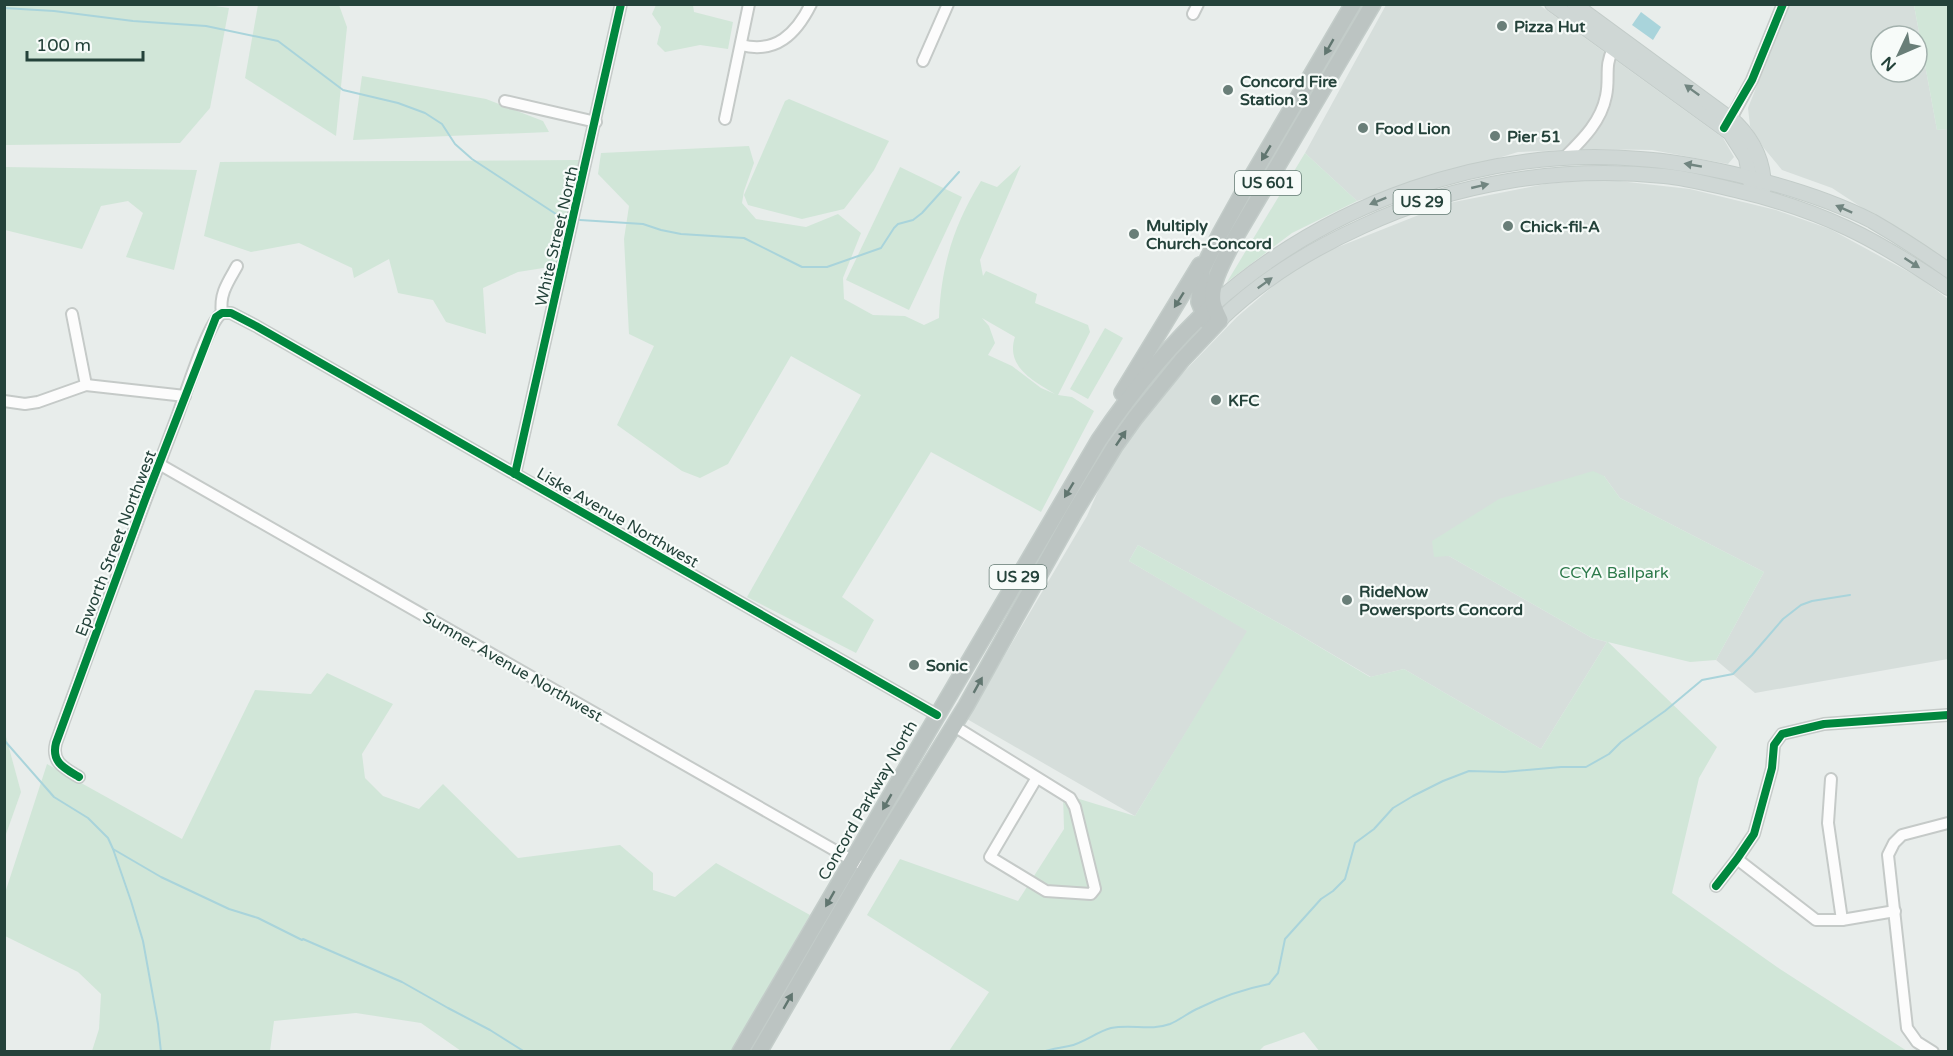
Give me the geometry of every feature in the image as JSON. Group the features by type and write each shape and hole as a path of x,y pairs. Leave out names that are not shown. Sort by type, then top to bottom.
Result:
{"highway":[{"name":"US 601","path":"1099,440 1109,413 1221,232 1353,4"},
{"name":"US 601","path":"1208,310 1224,260 1373,4"},
{"path":"1281,128 1295,136"},
{"path":"1216,325 1208,310 1199,302 1202,270 1221,232"},
{"name":"Concord Parkway North","path":"759,1052 937,715 1099,440 1150,371 1177,339 1208,310"},
{"name":"Concord Parkway North","path":"740,1052 859,864 911,792 954,726 1078,505 1135,417 1182,360 1216,325"},
{"path":"1038,543 1053,550"},
{"path":"954,726 950,719 955,705 984,648 999,609"},
{"path":"911,792 914,775 940,725 937,715"}],"main road":[{"path":"1552,4 1613,49 1728,124"},
{"path":"1563,4 1597,30 1606,32 1609,30"},
{"path":"1574,4 1670,74 1728,124 1757,179 1757,195"},
{"path":"1613,49 1619,46 1660,74 1670,74"},
{"name":"US 29","path":"1208,310 1272,259 1320,229 1362,208 1400,192 1449,177 1506,165 1564,158 1640,158 1692,165 1757,179 1808,194 1871,221 1948,268"},
{"name":"US 29","path":"1216,325 1281,272 1334,239 1384,216 1440,196 1501,182 1578,174 1664,176 1705,183 1781,202 1845,227 1884,247 1943,284"}],"street":[{"name":"White Street North","path":"515,474 621,4"},
{"path":"725,119 749,4"},
{"path":"741,45 751,48 764,47 788,37 796,31 811,4"},
{"path":"1728,124 1752,80 1783,4"},
{"path":"923,62 948,5"},
{"path":"1564,158 1590,130 1604,105 1608,84 1606,65 1613,49"},
{"path":"505,101 596,122"},
{"path":"1581,140 1585,157"},
{"name":"Epworth Street Northwest","path":"79,777 62,767 56,760 54,752 84,665 185,396 216,317 222,313 220,302 222,293 237,266"},
{"path":"1943,284 1948,268"},
{"name":"Liske Avenue Northwest","path":"222,313 231,313 239,317 937,715"},
{"path":"72,314 86,385"},
{"path":"4,400 25,404 38,402 86,385 185,396"},
{"name":"Sumner Avenue Northwest","path":"159,464 859,864"},
{"path":"1716,886 1754,834 1772,768 1774,745 1782,734 1824,724 1948,715"},
{"path":"954,726 1070,798 1075,807 1095,889 1091,894 1046,891 990,857 1036,779"},
{"path":"1831,779 1828,824 1842,920"},
{"path":"1933,1052 1917,1042 1907,1028 1888,855 1893,843 1902,834 1948,823"},
{"path":"1737,859 1816,920 1842,920 1895,911"}],"shaded area":[{"path":"1538,4 1723,138 1734,157 1728,164 1652,150 1590,149 1518,152 1357,201 1305,153 1386,5"},
{"path":"1789,5 1914,5 1917,24 1869,24 1869,84 1929,84 1937,130 1948,129 1948,264 1832,188 1782,170 1763,147 1750,126 1748,108"},
{"path":"1601,179 1690,189 1776,210 1830,229 1920,278 1948,299 1948,659 1755,693 1716,660 1764,572 1620,498 1604,476 1449,556 1592,638 1607,642 1541,749 1404,669 1371,677 1138,545 1129,561 1248,631 1135,816 967,719 1087,516 1106,473 1132,433 1177,379 1237,317 1292,270 1333,249 1449,203 1545,184"}],"green space":[{"path":"5,5 208,5 229,8 210,108 180,143 5,145"},
{"path":"258,5 339,5 347,27 336,136 245,78"},
{"path":"656,5 693,5 694,12 733,22 728,49 700,45 665,52 657,44 661,27 652,14"},
{"path":"1914,5 1948,5 1948,129 1937,130 1929,84 1929,24 1917,24"},
{"path":"362,76 486,99 543,121 549,132 353,140"},
{"path":"789,99 889,141 874,170 844,209 802,219 748,205 744,195 785,101"},
{"path":"749,146 754,163 742,203 756,219 806,227 838,214 861,233 843,278 844,299 873,315 905,316 924,325 939,318 946,263 951,246 963,213 981,181 997,187 1021,165 980,260 983,276 986,271 1037,294 1035,303 1088,325 1090,332 1058,395 1072,397 1094,411 1041,512 931,452 842,597 874,620 856,653 747,597 861,395 791,356 728,464 700,478 682,471 617,425 654,346 629,334 624,239 629,206 598,174 601,153","holes":["982,318 1015,337 1013,348 1018,365 1030,378 1055,394 1041,388 1012,366 988,355 995,343 989,326"]},
{"path":"1305,153 1357,201 1292,233 1227,282"},
{"path":"579,160 556,266 518,272 483,288 486,334 446,322 433,300 398,293 389,259 354,278 352,268 299,243 251,252 204,236 220,162"},
{"path":"5,167 197,170 174,270 126,257 143,213 128,201 101,206 82,249 5,230"},
{"path":"900,167 962,197 909,310 846,280"},
{"path":"1105,328 1123,338 1088,399 1070,389"},
{"name":"CCYA Ballpark","path":"1593,471 1604,476 1620,498 1764,572 1716,660 1690,662 1608,642 1717,747 1699,778 1672,893 1777,967 1907,1051 1320,1052 1304,1032 1264,1046 1259,1051 949,1051 989,992 867,915 900,859 1018,901 1064,829 1063,794 1135,816 1247,631 1129,561 1138,545 1286,627 1370,677 1404,669 1541,749 1607,642 1592,638 1449,556 1434,557 1432,541 1499,499"},
{"path":"327,673 393,704 362,754 365,778 383,796 419,809 443,784 518,858 620,845 653,873 653,890 675,897 716,863 810,915 731,1052 461,1051 421,1023 356,1013 274,1021 270,1051 92,1051 99,1029 101,994 78,972 5,936 5,893 47,764 182,839 255,690 311,694"},
{"path":"5,733 21,792 4,837"}],"water":[{"path":"1641,12 1661,27 1653,40 1632,25"}],"waterway":[{"path":"4,8 206,26 278,41 343,90 398,103 425,113 442,124 455,144 472,159 559,216 568,218"},
{"path":"580,220 643,224 681,234 744,238 802,267 827,267 881,248 898,224 913,220 922,213 959,172"},
{"path":"1042,1052 1074,1045 1111,1028 1156,1027 1170,1024 1216,1000 1269,984 1278,973 1285,939 1321,899 1345,879 1355,843 1374,829 1393,808 1443,781 1469,771 1504,772 1586,767 1609,754 1621,742 1665,711 1702,680 1733,674 1783,619 1801,605 1850,595"},
{"path":"4,740 54,797 88,818 108,838 143,941 161,1052"},
{"path":"113,849 161,877 229,909 258,918 302,940 402,982 490,1030 525,1052"}],"cycle path":[{"path":"515,474 621,4"},
{"path":"1724,128 1752,80 1783,4"},
{"path":"79,777 57,760 56,743 145,500 216,317 222,313 231,313 256,326 937,715"},
{"path":"1716,886 1754,834 1772,768 1774,745 1782,734 1824,724 1948,715"}],"place":[{"name":"Pizza Hut","path":"1502,26"},
{"name":"Concord Fire Station 3","path":"1228,90"},
{"name":"Food Lion","path":"1363,128"},
{"name":"Pier 51","path":"1495,136"},
{"name":"Chick-fil-A","path":"1508,226"},
{"name":"Multiply Church-Concord","path":"1134,234"},
{"name":"KFC","path":"1216,400"},
{"name":"RideNow Powersports Concord","path":"1347,600"},
{"name":"Sonic","path":"914,665"}]}
